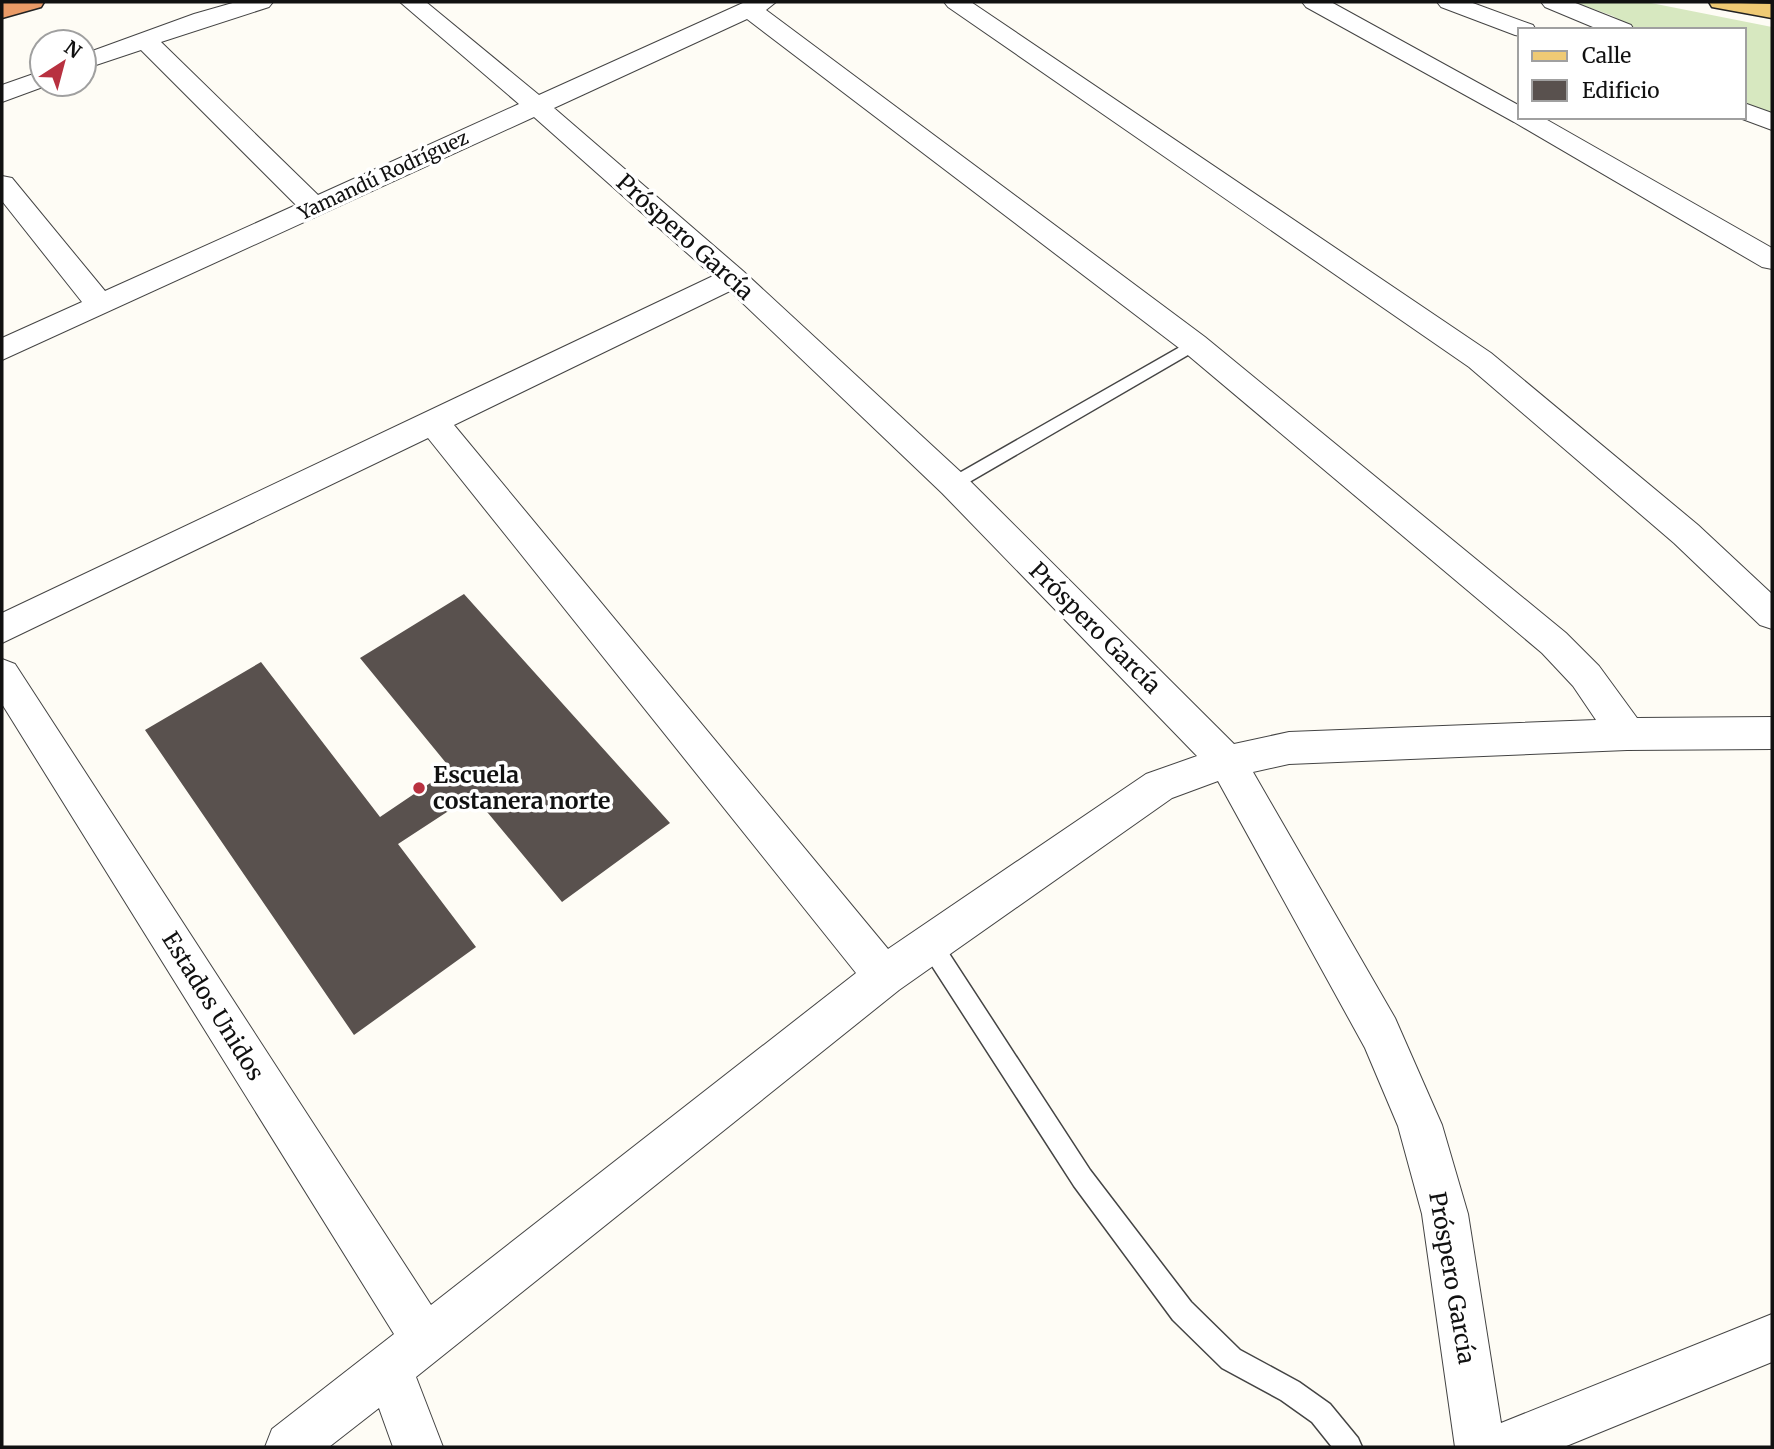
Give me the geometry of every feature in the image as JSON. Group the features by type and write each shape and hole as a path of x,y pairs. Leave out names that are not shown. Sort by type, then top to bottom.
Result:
{"highway":[{"path":"2,12 32,2"}],"main road":[{"path":"1721,2 1772,10"}],"street":[{"path":"98,57 144,39 261,2"},
{"name":"Próspero García","path":"412,2 534,104 733,278 953,484 1227,762 1380,1033 1420,1125 1445,1214 1480,1447"},
{"path":"956,2 1480,360 1686,534 1772,615"},
{"path":"1314,2 1518,114"},
{"path":"1449,2 1519,28"},
{"path":"1553,2 1617,28"},
{"path":"757,5 1194,344 1554,643 1586,676 1627,734"},
{"name":"Yamandú Rodríguez","path":"2,350 534,104 757,5"},
{"path":"144,39 314,207"},
{"path":"2,94 28,84"},
{"path":"1746,112 1772,122"},
{"path":"1527,119 1772,260"},
{"path":"2,184 101,305"},
{"path":"2,629 733,278"},
{"path":"434,423 884,976"},
{"name":"Estados Unidos","path":"2,674 406,1353 418,1447"},
{"path":"290,1447 884,976 1158,786 1227,762 1289,748 1627,734 1772,733"},
{"path":"1504,1447 1772,1338"}],"lane":[{"path":"953,484 1194,344"},
{"path":"931,944 1082,1178 1182,1311 1231,1359 1290,1391 1321,1413 1349,1447"}],"green space":[{"path":"1574,2 1646,2 1772,27 1772,115 1746,106 1746,28 1632,28 1613,16"}],"building":[{"path":"464,594 670,823 562,902 473,795 398,844 476,947 354,1035 145,730 261,662 380,817 451,769 360,658"}],"place":[{"name":"Escuela costanera norte","path":"419,788"}]}
